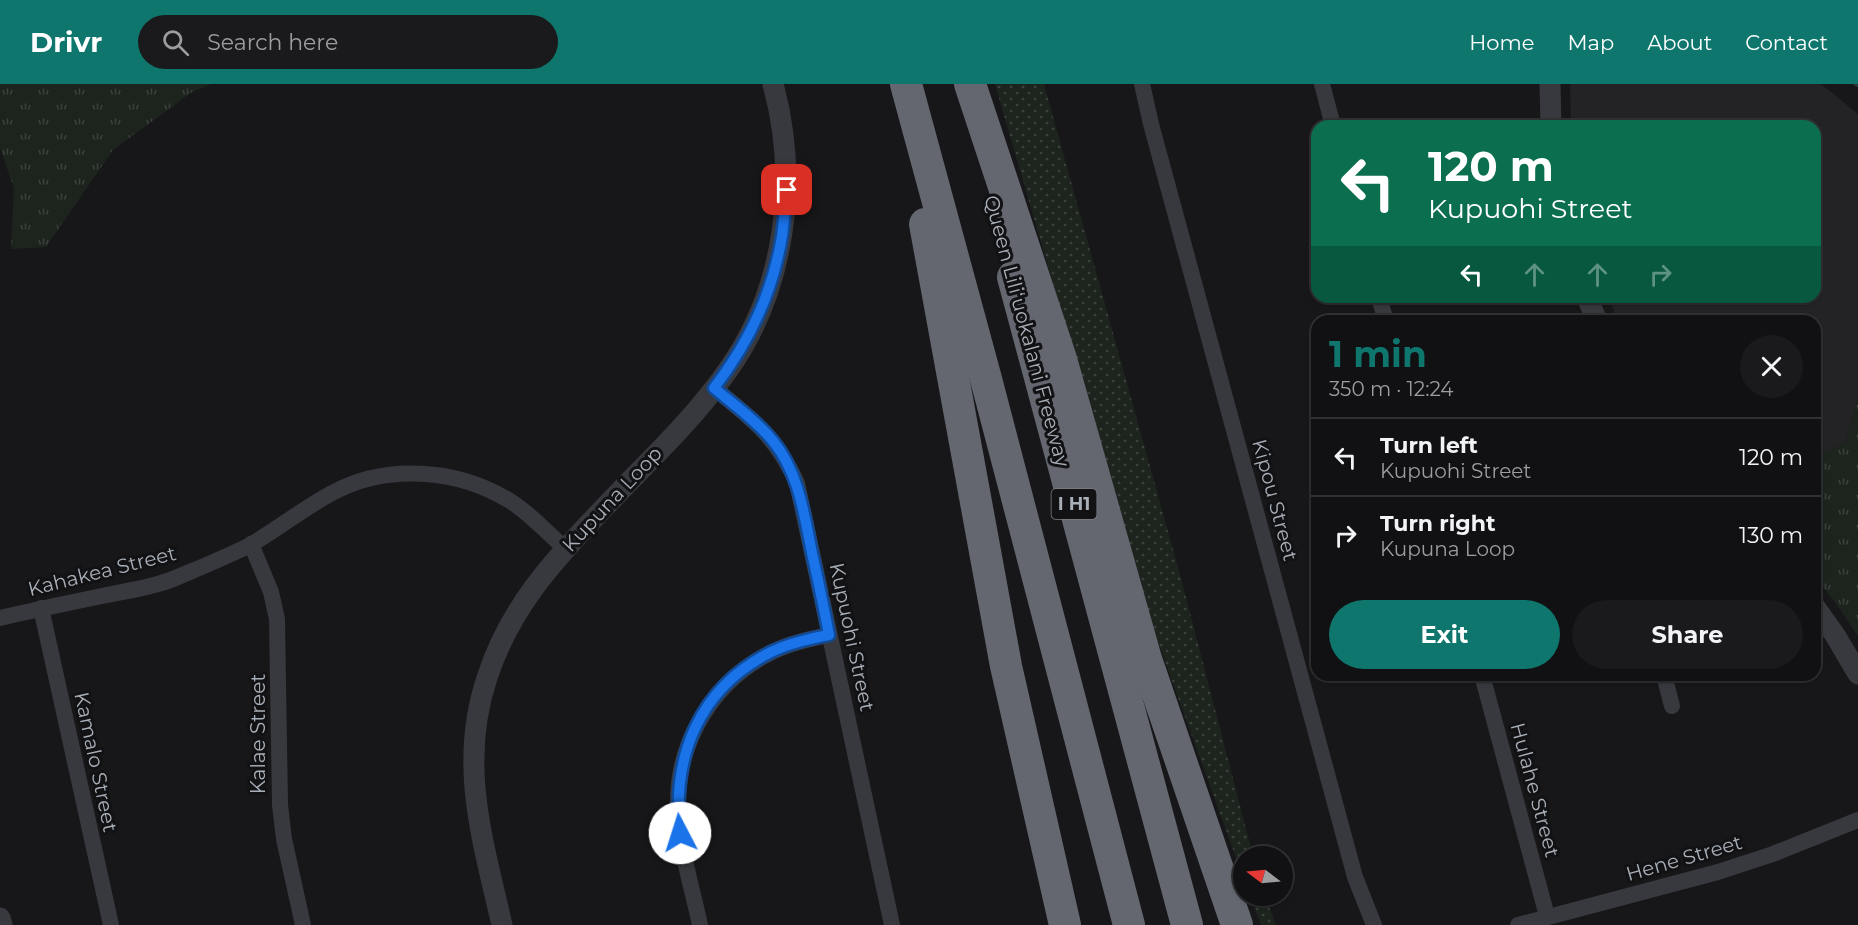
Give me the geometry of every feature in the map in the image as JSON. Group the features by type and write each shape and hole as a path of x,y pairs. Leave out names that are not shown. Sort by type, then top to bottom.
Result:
{"highway":[{"path":"899,84 1006,666 1065,925"},
{"name":"I H1","path":"906,84 987,379 1129,925"},
{"name":"Queen Liliʻuokalani Freeway","path":"961,84 1187,925"},
{"path":"970,84 1060,359 1146,658 1237,925"}],"street":[{"name":"Kupuna Loop","path":"502,925 476,808 473,765 477,721 486,679 502,638 523,600 565,548 700,406 729,369 753,328 771,284 782,237 787,190 784,147 772,84"},
{"name":"Kipou Street","path":"1142,84 1150,124 1355,877 1374,925"},
{"path":"1322,84 1331,120"},
{"path":"1550,84 1551,120"},
{"name":"Kupuohi Street","path":"714,388 759,425 774,442 797,483 892,925"},
{"name":"Kahakea Street","path":"0,618 170,580 251,544 333,492 375,478 410,473 463,480 488,489 512,502 565,548"},
{"name":"Kalae Street","path":"251,544 271,592 277,619 280,805 284,839 303,925"},
{"name":"Kamalo Street","path":"41,608 111,925"},
{"path":"1821,615 1858,674"},
{"path":"700,925 680,833 678,792 683,760 691,737 702,715 716,696 745,668 773,651 796,642 829,635"},
{"name":"Hulahe Street","path":"1484,681 1547,916"},
{"path":"1666,681 1672,706"},
{"name":"Hene Street","path":"1518,925 1718,872 1773,854 1858,820"},
{"path":"0,918 2,925"}],"shaded area":[{"path":"1570,84 1821,84 1858,114 1858,399 1845,442 1821,455 1821,315 1616,315 1610,303 1821,303 1821,120 1571,120"}],"green space":[{"path":"0,84 211,84 192,92 113,150 46,247 11,249 14,188 0,148"},
{"path":"995,84 1044,84 1182,582 1250,846 1233,846 1233,849 1154,631"},
{"path":"1858,399 1858,636 1821,585 1821,455 1845,442"},
{"path":"1254,906 1269,906 1276,925 1261,925"}],"route":[{"path":"680,833 678,784 683,760 702,715 716,696 733,678 752,663 773,651 796,642 829,635 797,483 774,442 759,425 714,388 729,369 753,328 771,284 782,237 787,190"}]}
